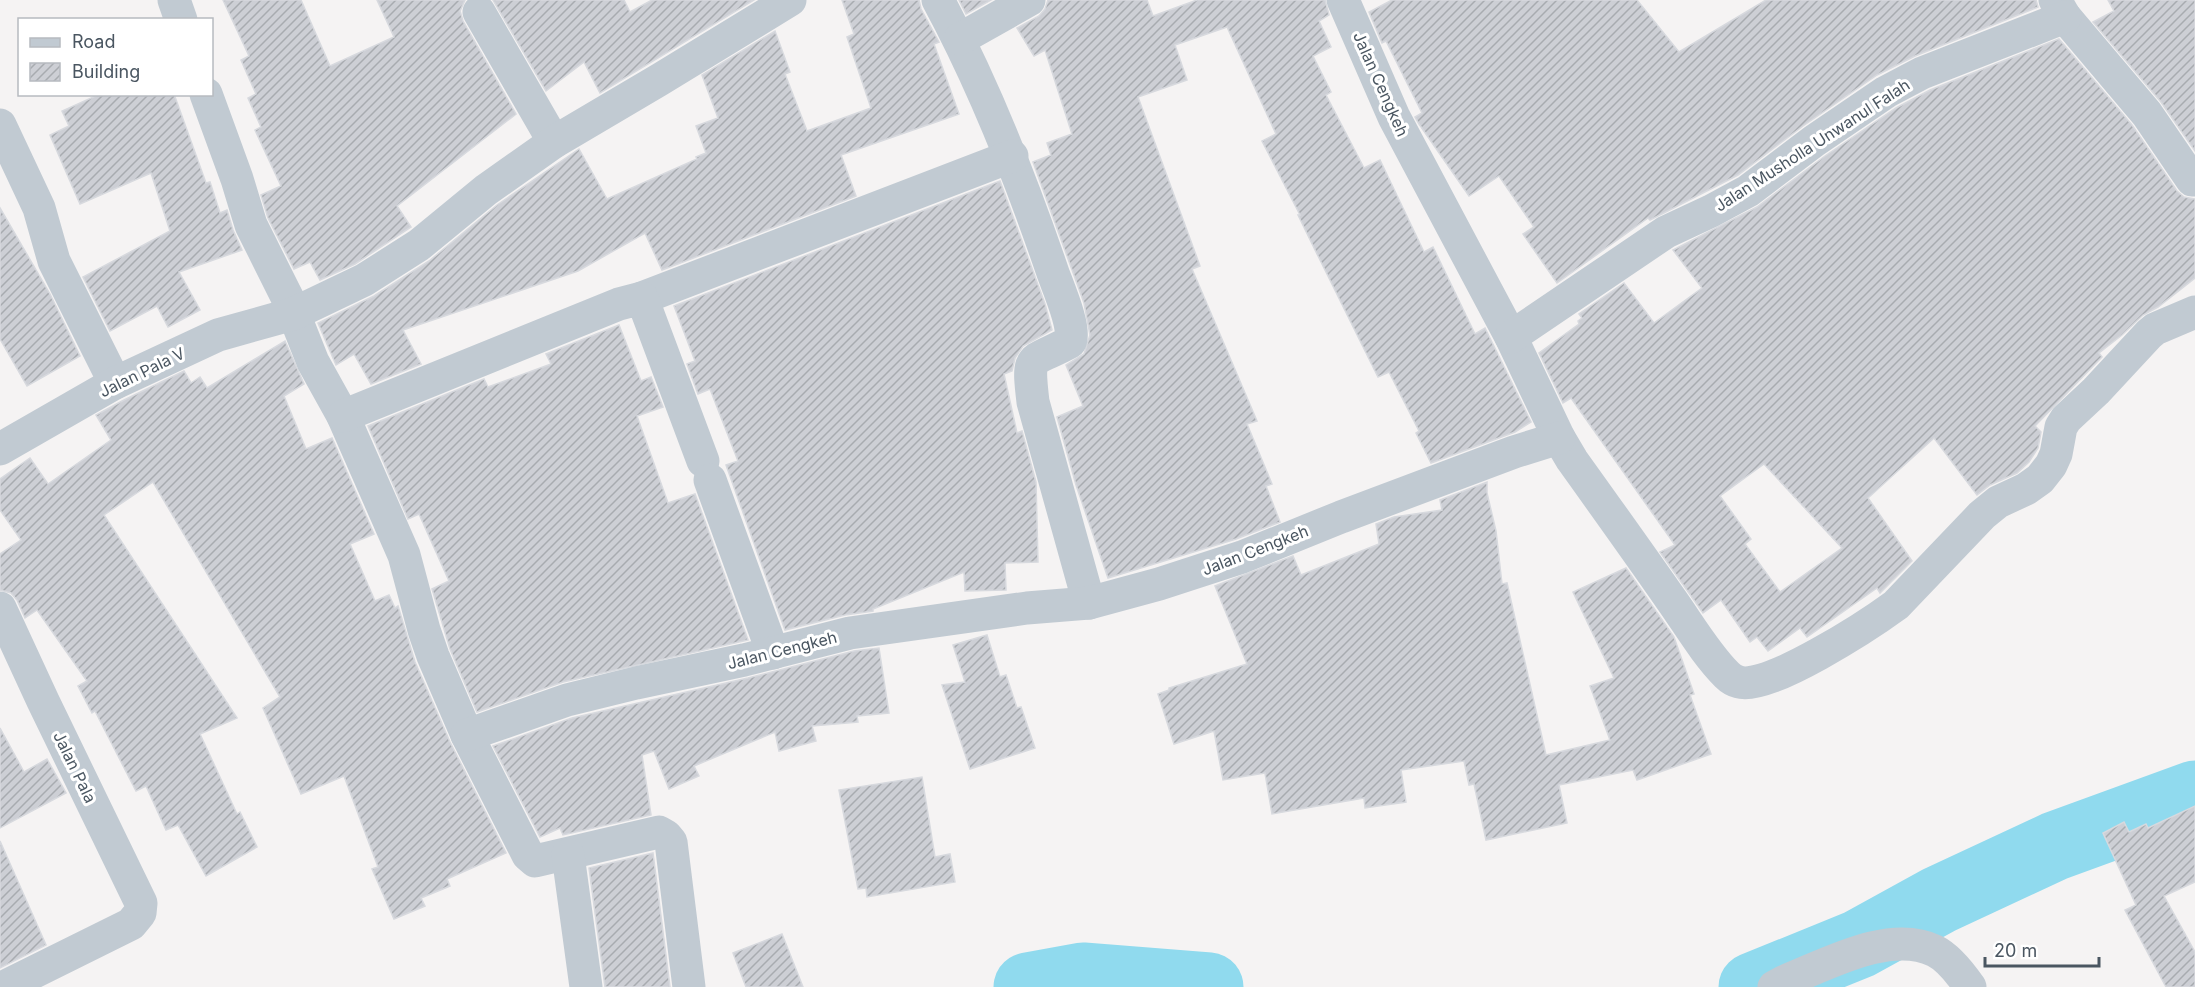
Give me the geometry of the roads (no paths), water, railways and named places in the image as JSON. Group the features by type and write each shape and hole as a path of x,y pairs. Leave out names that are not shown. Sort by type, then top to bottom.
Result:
{"street":[{"path":"174,0 180,18"},
{"name":"Jalan Pala V","path":"0,449 115,383 218,335 293,314 364,280 419,245 486,190 554,142 790,0"},
{"path":"938,0 960,39 1012,156 1073,336 1070,342 1038,357 1033,362 1030,375 1033,402 1089,603"},
{"path":"960,39 1029,0"},
{"name":"Jalan Cengkeh","path":"467,735 567,700 860,631 1027,608 1089,603 1159,584 1242,557 1514,452 1559,438 1511,337 1394,117 1343,0"},
{"path":"2060,8 2146,114 2192,180 2195,180"},
{"name":"Jalan Musholla Unwanul Falah","path":"1511,337 1666,232 1711,212 1748,191 1814,141 1886,92 2060,8"},
{"path":"478,12 554,142"},
{"path":"207,96 251,225 288,299 313,362 343,416 404,555 433,656 467,735 528,855 535,861 659,832 671,842 689,987"},
{"path":"0,125 39,208 54,261 115,383"},
{"path":"343,416 619,304 642,298 1012,156"},
{"path":"642,298 773,653"},
{"path":"1559,438 1572,460 1700,641 1727,675 1737,682 1749,684 1765,680 1809,660 1882,616 1896,605 1982,515 1998,502 2026,489 2040,479 2056,454 2061,427 2066,419 2096,392 2149,334 2155,329 2195,312"},
{"name":"Jalan Pala","path":"0,608 141,903 140,913 130,924 4,987"},
{"path":"568,855 586,987"},
{"path":"1774,987 1878,945 1913,944 1936,951 1959,971 1970,987"}],"waterway":[{"path":"1753,987 1859,944 1939,900 2055,846 2195,795"},
{"path":"1028,987 1083,977 1209,987"}]}
